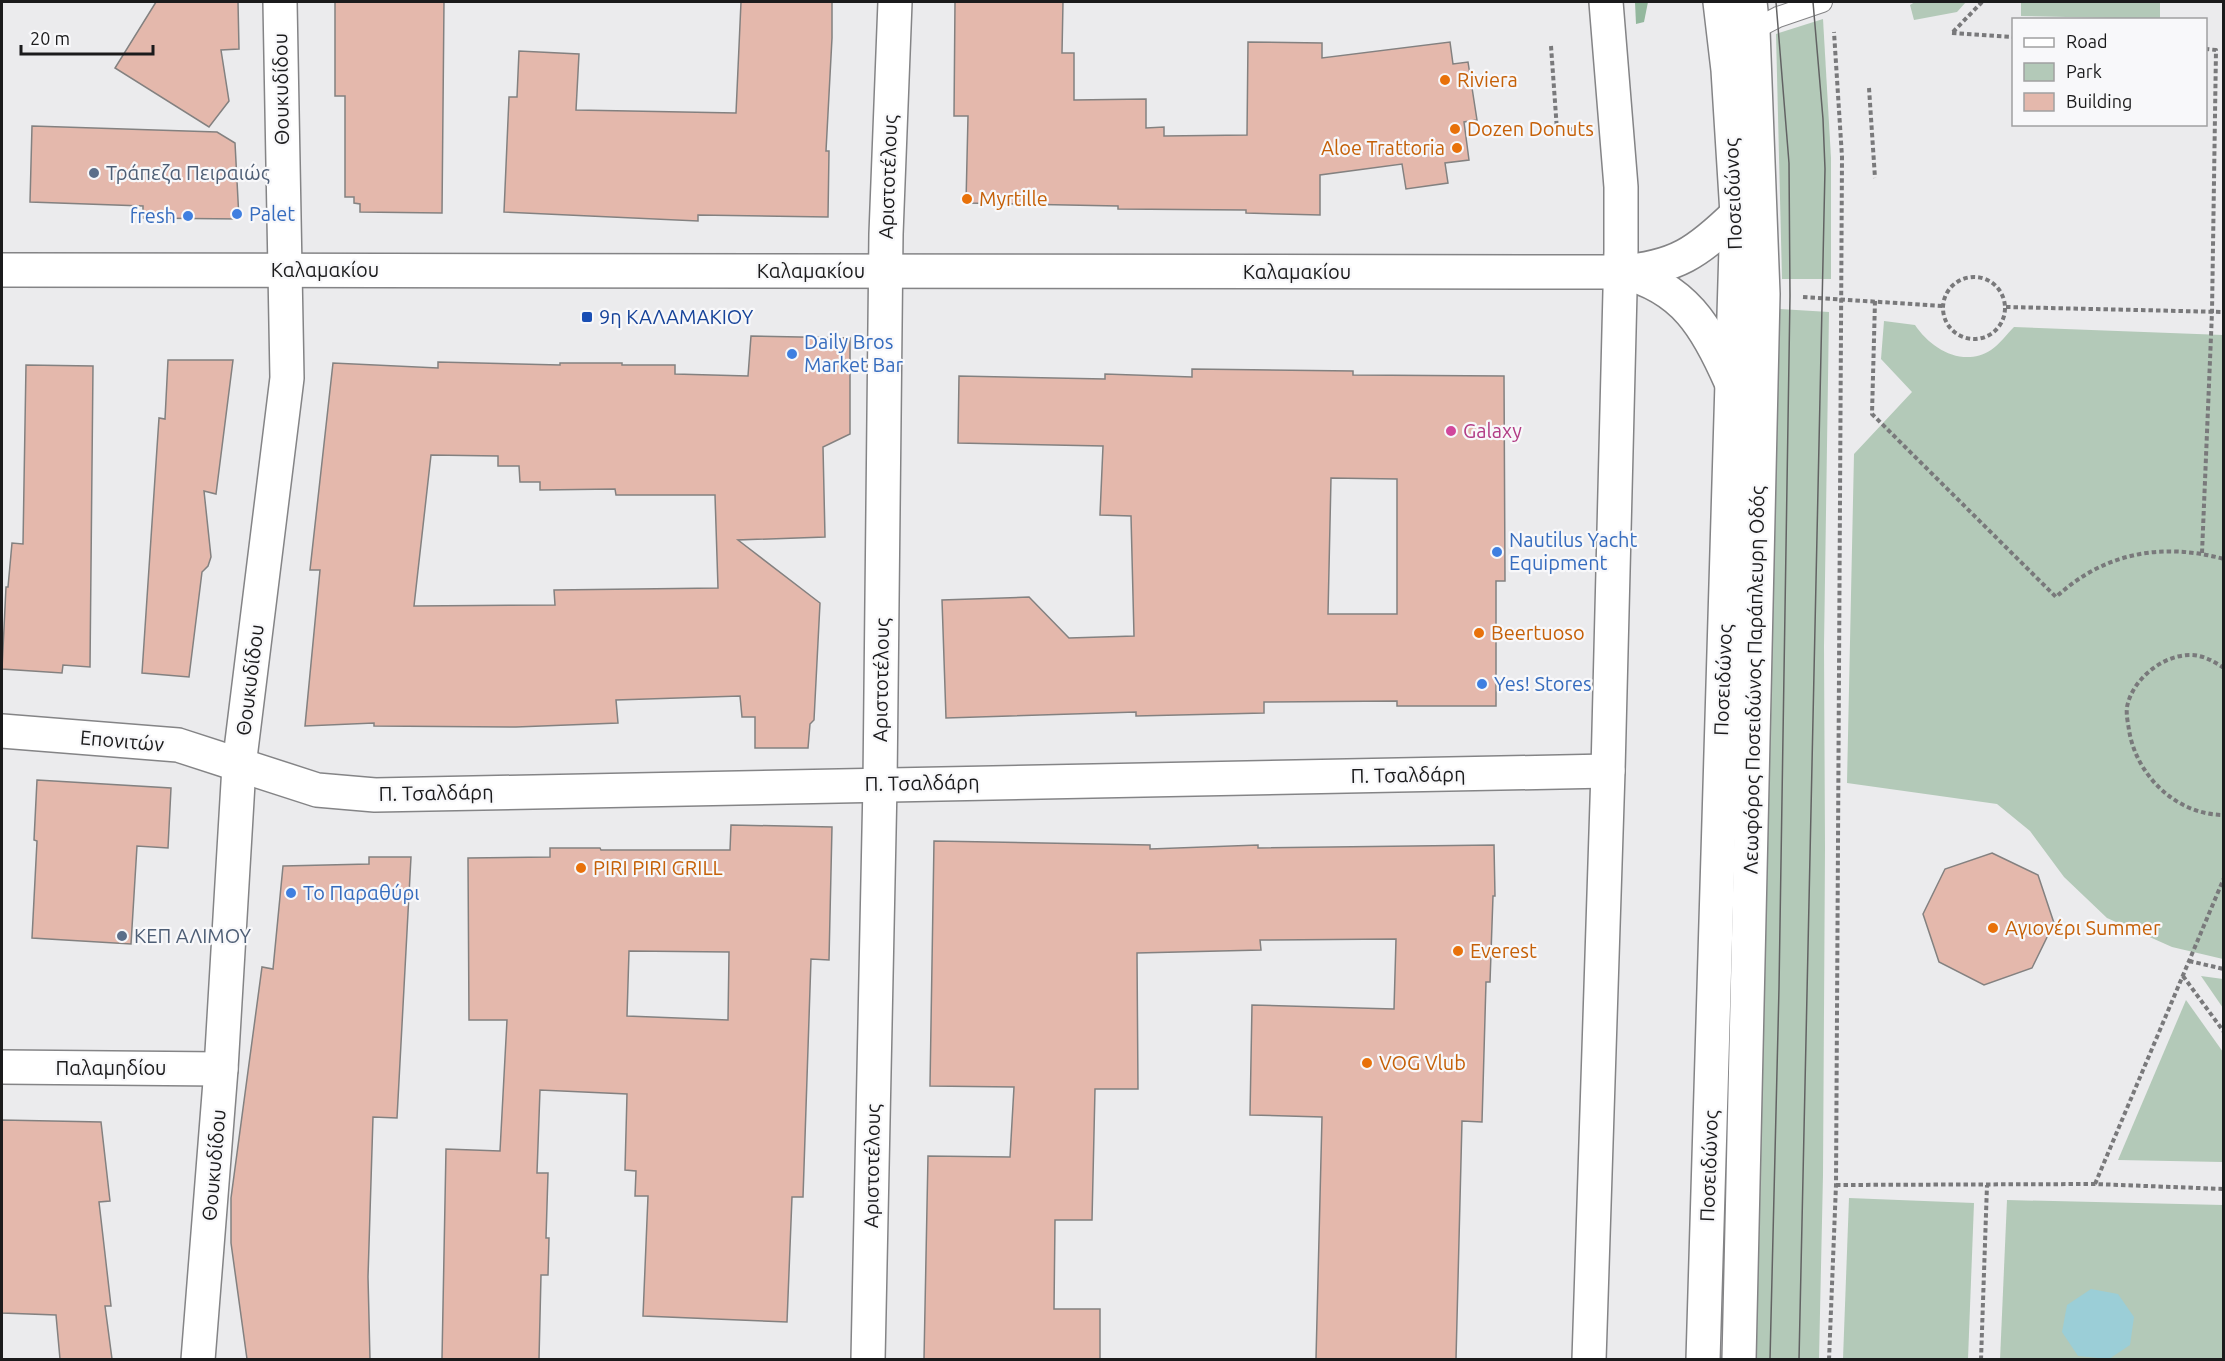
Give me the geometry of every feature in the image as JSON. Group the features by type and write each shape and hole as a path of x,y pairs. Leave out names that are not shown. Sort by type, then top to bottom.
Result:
{"main road":[{"name":"Θουκυδίδου","path":"198,1359 221,1069 239,766 286,378 280,2"},
{"name":"Αριστοτέλους","path":"868,1359 880,784 885,271 895,2"},
{"path":"1588,1359 1608,771 1620,272 1621,187 1606,2"},
{"name":"Ποσειδώνος","path":"1703,1359 1737,214 1728,70 1720,2"},
{"path":"1728,70 1752,16"},
{"name":"Λεωφόρος Ποσειδώνος Παράπλευρη Οδός","path":"1739,1359 1763,294 1752,16"},
{"path":"1620,272 1641,270 1685,256 1709,241 1737,214"},
{"name":"Καλαμακίου","path":"2,270 1620,272"},
{"path":"1620,272 1641,277 1656,284 1684,304 1707,332 1731,382"},
{"name":"Επονιτών","path":"2,730 178,746 239,766"},
{"name":"Π. Τσαλδάρη","path":"239,766 317,790 375,795 1608,771"},
{"name":"Παλαμηδίου","path":"2,1067 221,1069"}],"lane":[{"path":"1752,16 1778,17 1822,2"}],"path":[{"path":"1982,2 1952,33 2012,37"},
{"path":"1829,1359 1836,1185 1842,157 1834,24"},
{"path":"1551,46 1557,130"},
{"path":"2202,554 2212,312 2216,50 2207,49"},
{"path":"1869,88 1875,178"},
{"path":"1975,276 1986,278 1997,285 2006,307 2005,317 2000,326 1984,338 1974,339 1964,337 1948,325 1942,306 1953,284 1964,278 1975,276"},
{"path":"1763,294 1942,306"},
{"path":"1875,301 1872,414 2056,597 2082,576 2127,556 2142,552 2178,550 2223,559"},
{"path":"2006,307 2223,312"},
{"path":"2223,668 2203,657 2191,654 2168,659 2143,677 2133,692 2127,710 2135,752 2142,768 2154,784 2186,805 2209,814 2223,815"},
{"path":"2095,1184 2223,878"},
{"path":"2189,961 2223,969"},
{"path":"2183,976 2223,1032"},
{"path":"1836,1185 2095,1184 2223,1189"},
{"path":"1981,1359 1987,1185"}],"green space":[{"path":"1635,2 1648,2 1644,22 1636,24"},
{"path":"1915,2 1966,2 1957,12 1914,20 1910,5"},
{"path":"2021,2 2160,2 2160,18 2021,16"},
{"path":"1823,19 1831,158 1831,279 1782,279 1776,34"},
{"path":"1780,309 1829,312 1824,646 1823,1175 1819,1359 1751,1360"},
{"path":"1884,321 1915,325 1930,342 1939,348 1959,356 1970,357 1991,350 2014,327 2223,335 2223,959 2172,947 2107,918 2064,877 2030,831 1997,804 1847,783 1854,454 1912,392 1881,359"},
{"path":"2201,976 2223,979 2223,1008"},
{"path":"2186,1000 2223,1052 2223,1162 2118,1160"},
{"path":"1849,1198 1974,1203 1968,1359 1843,1359"},
{"path":"2007,1200 2223,1205 2223,1359 2000,1360"}],"water":[{"path":"2091,1289 2118,1294 2134,1317 2130,1345 2109,1359 2078,1356 2062,1332 2067,1305"}],"building":[{"path":"156,2 238,2 239,49 221,50 229,101 209,127 115,68"},
{"path":"335,2 444,2 442,213 360,212 360,204 354,203 354,197 345,197 345,96 335,96"},
{"path":"741,2 832,2 826,151 829,151 828,217 698,215 698,221 504,212 509,97 517,97 519,51 579,54 576,110 736,113"},
{"path":"955,2 1063,2 1062,53 1074,53 1074,100 1146,99 1146,128 1164,127 1164,136 1247,135 1248,42 1322,43 1322,58 1450,42 1453,64 1468,62 1477,120 1464,122 1469,160 1445,163 1448,183 1406,189 1402,164 1320,175 1320,215 1246,213 1246,210 1118,209 1118,206 966,203 968,116 954,116"},
{"path":"32,126 217,132 235,143 239,219 143,218 143,206 30,202"},
{"path":"751,336 850,338 850,434 823,447 825,537 738,540 820,603 814,720 810,724 808,748 755,748 755,717 742,717 740,696 616,700 618,723 516,727 374,726 374,723 305,726 320,570 310,570 333,363 438,368 438,362 560,365 560,363 622,363 622,365 675,365 675,374 748,376","holes":["431,455 498,456 498,466 519,466 520,482 540,482 540,490 615,489 616,495 715,495 718,588 554,590 555,605 414,606"]},
{"path":"168,360 233,360 216,494 204,491 211,557 208,566 202,572 189,677 142,673 159,418 165,419"},
{"path":"26,365 93,366 90,667 63,665 62,673 2,669 6,587 8,587 12,543 23,544"},
{"path":"1192,369 1353,371 1353,375 1504,376 1505,581 1496,581 1496,706 1397,706 1397,701 1264,702 1264,713 1136,716 1136,712 946,718 942,600 1029,597 1069,638 1134,636 1131,516 1100,515 1103,446 958,443 959,376 1105,379 1105,374 1192,377","holes":["1331,478 1397,479 1397,614 1328,614"]},
{"path":"37,780 171,788 168,848 137,846 131,944 32,938 37,841 34,840"},
{"path":"731,825 832,827 829,960 811,959 803,1197 792,1197 787,1322 643,1316 648,1196 635,1196 636,1171 625,1170 627,1094 540,1090 537,1173 548,1173 546,1238 549,1238 548,1275 541,1275 539,1359 442,1359 446,1149 500,1151 507,1020 469,1020 468,858 550,857 550,848 730,850","holes":["629,951 729,952 728,1020 627,1016"]},
{"path":"934,841 1150,845 1150,849 1258,845 1258,848 1494,845 1495,896 1493,896 1490,982 1486,982 1482,1122 1462,1121 1456,1359 1316,1359 1322,1117 1250,1115 1252,1005 1394,1009 1396,939 1260,940 1261,950 1137,953 1138,1089 1095,1089 1092,1220 1055,1220 1054,1309 1100,1309 1100,1359 924,1359 928,1156 1010,1157 1014,1087 930,1086"},
{"path":"1992,853 2038,875 2054,923 2032,968 1984,985 1939,962 1923,914 1945,869"},
{"path":"369,857 411,857 397,1118 373,1117 368,1277 370,1359 247,1359 231,1243 231,1198 262,967 273,969 283,866 369,864"},
{"path":"2,1120 101,1122 110,1201 99,1202 111,1306 105,1306 112,1359 60,1359 56,1315 2,1313"}],"tram line":[{"path":"1770,1360 1779,988 1790,296 1789,163 1776,2"},
{"path":"1799,1360 1825,169 1813,2"}],"place":[{"name":"Riviera","path":"1445,80"},
{"name":"Dozen Donuts","path":"1455,129"},
{"name":"Aloe Trattoria","path":"1457,148"},
{"name":"Τράπεζα Πειραιώς","path":"94,173"},
{"name":"Myrtille","path":"967,199"},
{"name":"Palet","path":"237,214"},
{"name":"fresh","path":"188,216"},
{"name":"9η ΚΑΛΑΜΑΚΙΟΥ","path":"587,317"},
{"name":"Daily Bros Market Bar","path":"792,354"},
{"name":"Galaxy","path":"1451,431"},
{"name":"Nautilus Yacht Equipment","path":"1497,552"},
{"name":"Beertuoso","path":"1479,633"},
{"name":"Yes! Stores","path":"1482,684"},
{"name":"PIRI PIRI GRILL","path":"581,868"},
{"name":"Το Παραθύρι","path":"291,893"},
{"name":"Αγιονέρι Summer","path":"1993,928"},
{"name":"ΚΕΠ ΑΛΙΜΟΥ","path":"122,936"},
{"name":"Everest","path":"1458,951"},
{"name":"VOG Vlub","path":"1367,1063"}]}
